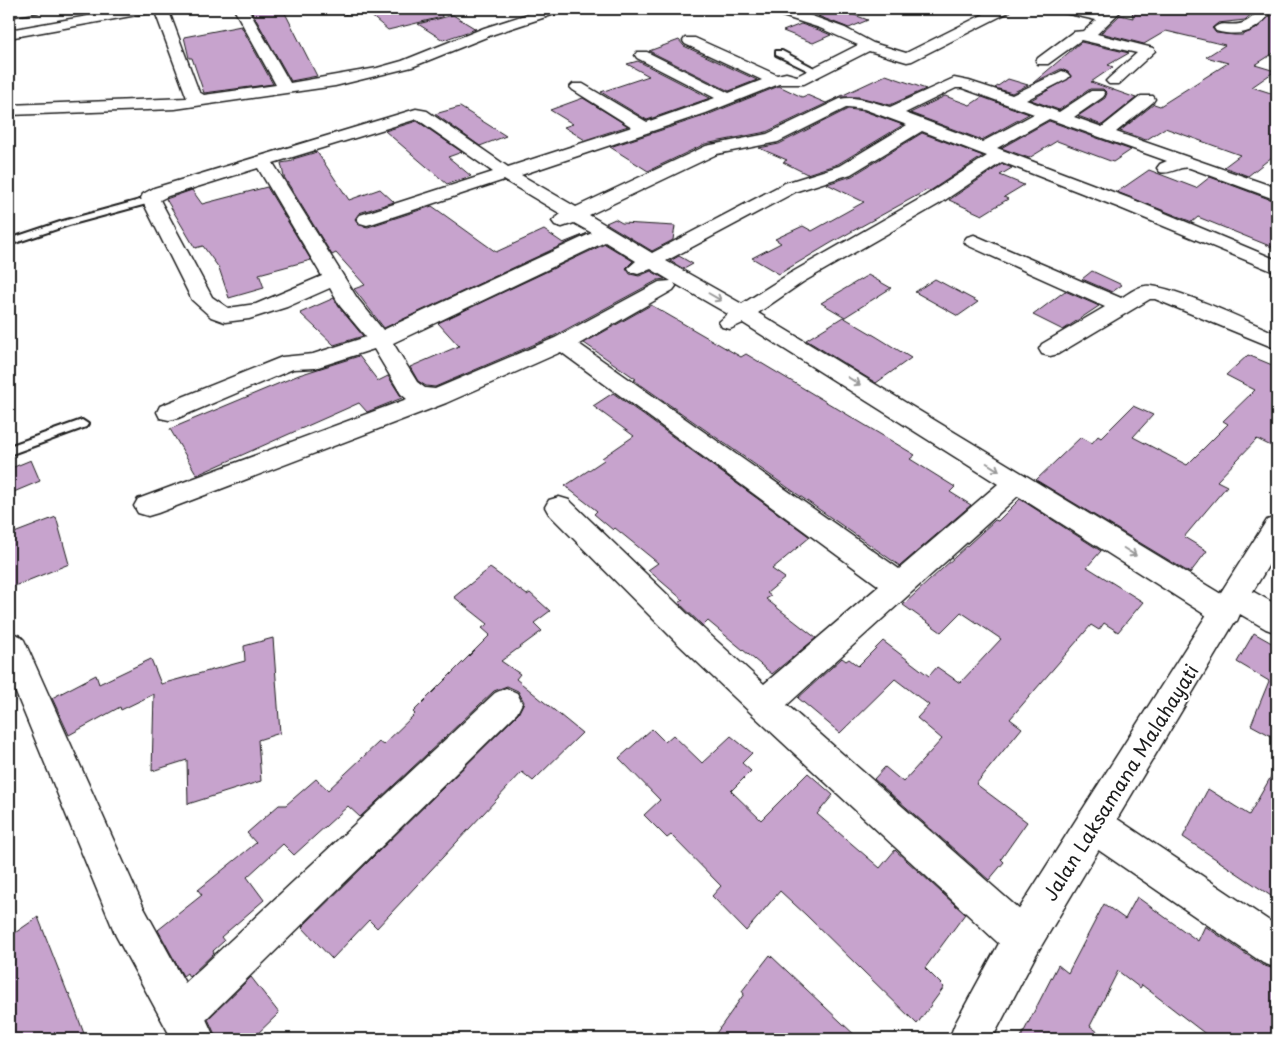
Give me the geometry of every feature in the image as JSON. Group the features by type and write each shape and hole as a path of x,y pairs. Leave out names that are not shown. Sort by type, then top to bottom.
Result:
{"main road":[{"path":"9,13 33,9"},
{"path":"60,9 68,23"},
{"path":"9,34 133,10 148,9"},
{"path":"161,9 192,94 200,100"},
{"path":"241,9 285,88"},
{"path":"9,110 175,104 379,72 556,9"},
{"path":"775,9 863,41 868,46 907,58 1004,9"},
{"path":"1065,9 1111,13"},
{"path":"1221,28 1248,28 1258,21 1266,9 1277,13"},
{"path":"1087,36 1111,13"},
{"path":"1042,61 1078,35 1148,51 1114,81"},
{"path":"690,41 775,80"},
{"path":"367,219 700,110 775,80 786,78 798,82 868,46"},
{"path":"642,55 728,99"},
{"path":"1013,101 1062,76"},
{"path":"891,113 954,84 973,86 1103,134 1216,171 1277,194"},
{"path":"578,87 646,128"},
{"path":"736,318 796,278 932,200 991,152 1053,116 1097,94"},
{"path":"1103,134 1147,99"},
{"path":"569,219 712,150 772,138 846,102 866,105 891,113 1127,204 1277,267"},
{"path":"334,278 293,297 241,314 226,315 214,310 203,300 151,200 152,196 405,117 569,219 736,318 1010,488 1226,612 1277,620"},
{"path":"644,264 791,187 844,170 919,125"},
{"path":"263,161 348,301 380,340 413,393 433,398"},
{"path":"1158,170 1183,161"},
{"path":"169,412 290,362 315,361 380,340 600,237"},
{"path":"974,241 1121,306"},
{"path":"644,264 666,286 736,318"},
{"path":"148,506 433,398 563,343 666,286"},
{"path":"1050,349 1146,292 1159,293 1277,342"},
{"path":"563,343 900,585"},
{"path":"764,704 1010,488"},
{"path":"560,507 686,632 1023,939"},
{"name":"Jalan Laksamana Malahayati","path":"970,1039 1023,939 1277,528"},
{"path":"9,645 13,649 130,922 187,1028 301,901 422,782 506,703"},
{"path":"1094,825 1277,949"}],"lane":[{"path":"778,53 818,72"},
{"path":"9,242 66,223 151,200"},
{"path":"9,451 82,424"}],"building":[{"path":"250,9 283,9 317,76 291,81"},
{"path":"363,9 441,9 442,17 388,30"},
{"path":"838,9 868,20 849,28 818,16"},
{"path":"1132,9 1249,9 1255,11 1245,20 1218,23 1212,28 1216,33 1234,35 1242,35 1256,29 1271,15 1277,16 1277,51 1255,65 1275,71 1252,87 1277,95 1277,153 1248,176 1224,167 1240,155 1165,128 1146,140 1120,131 1154,104 1160,106 1228,63 1206,57 1225,45 1166,31 1144,44 1101,33 1120,15 1133,18"},
{"path":"453,15 476,29 443,40 418,24"},
{"path":"801,24 831,35 813,43 783,31"},
{"path":"241,26 273,84 204,93 192,58 189,58 184,37"},
{"path":"679,40 684,46 757,80 729,91 649,51"},
{"path":"1081,42 1129,53 1108,65 1113,67 1091,82 1136,98 1102,125 1078,116 1105,98 1107,93 1103,89 1090,89 1059,110 1031,100 1071,77 1068,72 1061,69 1033,83"},
{"path":"638,61 710,98 647,120 601,92 649,76 627,64"},
{"path":"886,75 926,89 890,105 859,97 840,97 766,132 705,144 648,171 610,147 707,115 779,86 802,97 807,95 826,103"},
{"path":"1008,79 1028,85 1012,93 995,88"},
{"path":"945,96 970,105 982,97 1029,114 982,140 910,113"},
{"path":"583,98 628,126 585,140 564,127 573,124 550,110"},
{"path":"460,107 506,136 480,146 435,114"},
{"path":"848,109 864,111 903,125 838,164 807,174 783,162 787,160 759,148 779,144"},
{"path":"417,121 462,152 448,157 471,176 447,184 385,131"},
{"path":"1049,121 1131,150 1113,162 1057,141 1029,158 1001,148"},
{"path":"922,133 983,156 930,191 927,190 779,274 752,258 781,243 775,239 803,226 812,231 864,202 827,184 852,176"},
{"path":"317,152 349,200 380,189 394,202 359,213 355,219 359,225 368,227 432,206 496,252 544,230 563,243 588,233 384,328 354,289 365,285 336,253 332,255 284,177 281,163 293,161 293,159"},
{"path":"1002,164 1012,168 1000,175 1024,185 1004,197 1008,199 982,215 949,200"},
{"path":"1149,170 1196,188 1210,177 1277,202 1277,249 1198,217 1192,222 1117,192"},
{"path":"267,187 311,260 259,274 264,288 229,298 219,268 203,246 195,248 166,199 192,190 202,204"},
{"path":"615,219 622,223 675,226 673,240 652,251 606,223"},
{"path":"605,244 633,261 626,268 630,274 639,276 651,271 665,279 658,280 554,336 435,387 426,386 418,381 410,367 459,346 438,323"},
{"path":"679,256 693,264 684,269 670,261"},
{"path":"1092,271 1122,285 1112,292 1082,279"},
{"path":"868,275 891,288 845,317 821,303"},
{"path":"935,279 978,302 958,316 915,292"},
{"path":"1065,291 1099,306 1063,330 1033,315"},
{"path":"334,298 363,336 334,345 300,313"},
{"path":"651,305 741,357 746,354 915,455 910,459 955,487 950,492 971,505 900,566 584,343"},
{"path":"843,317 911,358 876,383 806,340"},
{"path":"1248,355 1277,367 1277,449 1257,439 1217,481 1227,486 1184,537 1207,551 1190,573 1036,480 1081,437 1092,443 1098,436 1101,438 1133,406 1153,415 1133,437 1187,465 1228,424 1223,421 1255,390 1226,375"},
{"path":"359,356 378,381 388,376 402,398 367,412 359,403 197,475 170,429 299,375"},
{"path":"613,393 810,537 772,569 785,578 767,593 771,596 766,599 816,638 772,674 708,621 703,626 679,603 683,600 648,570 658,563 615,528 613,530 594,514 597,511 565,486 604,460 602,458 634,436 593,406"},
{"path":"31,460 40,481 9,494 9,469"},
{"path":"1020,499 1101,551 1087,567 1143,602 1118,632 1104,623 1099,630 1091,625 1010,719 1022,728 976,784 1027,822 1001,859 1004,862 989,880 874,779 885,767 903,782 942,739 917,718 929,705 895,679 840,733 798,698 842,658 846,661 849,659 858,666 883,641 929,676 937,667 960,683 1001,639 961,612 941,632 903,605 995,520 998,521"},
{"path":"56,517 69,564 12,587 9,572 9,535"},
{"path":"490,568 527,595 530,593 550,611 534,623 542,631 501,661 520,674 516,679 582,733 533,781 522,772 377,928 369,920 332,959 302,927 518,714 524,702 518,691 507,686 494,691 360,817 348,806 294,855 283,844 247,877 264,900 221,937 224,941 189,977 187,973 183,976 158,930 202,895 198,890 256,843 247,833 279,805 286,805 316,779 328,790 379,742 383,745 415,714 413,712 490,635 482,628 488,624 454,597"},
{"path":"1254,633 1277,646 1277,739 1251,725 1269,681 1237,662"},
{"path":"273,638 280,733 258,740 261,781 188,804 187,760 152,771 154,694 121,710 120,707 69,735 52,698 96,675 99,684 151,659 161,684 245,661 244,646"},
{"path":"652,729 665,742 673,735 702,763 731,736 752,753 742,763 751,771 731,791 761,820 808,773 833,795 817,814 880,868 895,850 965,914 925,968 944,987 917,1024 780,891 746,931 712,896 721,886 671,835 667,838 644,815 660,800 619,758"},
{"path":"1277,766 1277,900 1183,837 1208,789 1249,815"},
{"path":"1137,897 1198,941 1205,926 1262,965 1277,970 1277,1039 1212,1039 1142,985 1140,988 1118,971 1090,1026 1107,1039 1020,1039 1058,965 1068,973 1104,904 1125,919"},
{"path":"38,917 86,1039 9,1039 9,937"},
{"path":"770,955 859,1039 712,1039 744,994 742,991"},
{"path":"251,977 279,1013 252,1039 217,1039 208,1019"}]}
